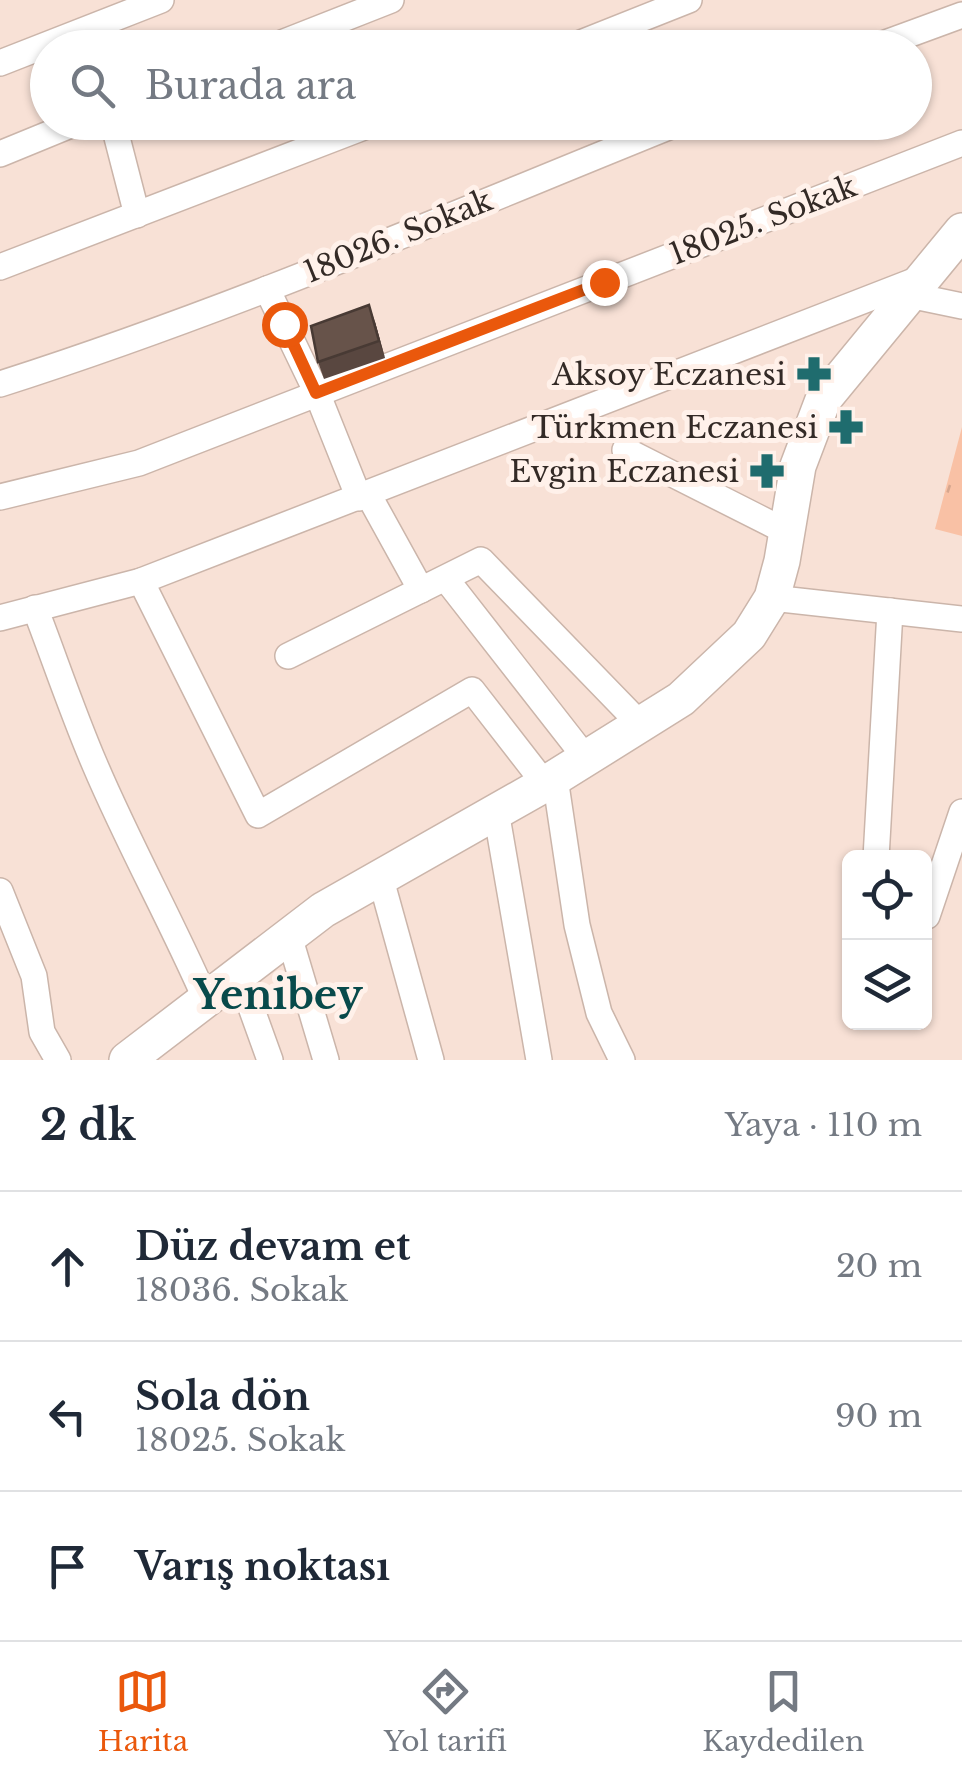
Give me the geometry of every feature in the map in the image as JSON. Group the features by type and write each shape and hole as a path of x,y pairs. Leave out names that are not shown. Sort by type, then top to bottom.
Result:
{"main road":[{"path":"127,1060 323,910 550,781 681,699 749,635 772,598 798,466 823,400 962,230"}],"street":[{"path":"101,30 162,0"},
{"path":"315,30 391,0"},
{"path":"613,30 689,0"},
{"path":"921,30 962,15"},
{"path":"0,63 30,54"},
{"path":"0,154 34,140"},
{"path":"118,140 138,215"},
{"path":"0,268 331,140"},
{"name":"18026. Sokak","path":"0,384 101,352 267,289 636,140"},
{"name":"18025. Sokak","path":"0,497 139,463 962,144"},
{"path":"0,618 140,581 916,286 962,306"},
{"path":"267,289 364,496 421,590"},
{"path":"626,450 787,532"},
{"path":"288,656 480,560 640,724"},
{"path":"446,579 585,757"},
{"path":"140,581 258,815 472,690 550,781 577,925 599,1013 622,1060"},
{"path":"772,598 962,619"},
{"path":"35,608 95,766 147,879 169,915 206,1000"},
{"path":"876,850 890,611"},
{"path":"496,812 539,1060"},
{"path":"932,901 962,812"},
{"path":"380,876 431,1060"},
{"path":"0,891 34,976 42,1032 58,1060"},
{"path":"289,936 326,1060"},
{"path":"239,974 270,1060"}],"green space":[{"path":"962,427 962,536 935,529"}],"building":[{"path":"369,305 379,341 318,362 311,326"}],"place":[{"name":"Aksoy Eczanesi","path":"814,374"},
{"name":"Türkmen Eczanesi","path":"846,427"},
{"name":"Evgin Eczanesi","path":"767,471"}],"district":[{"name":"Yenibey","path":"278,995"}],"route":[{"path":"284,324 316,393 604,282"}]}
